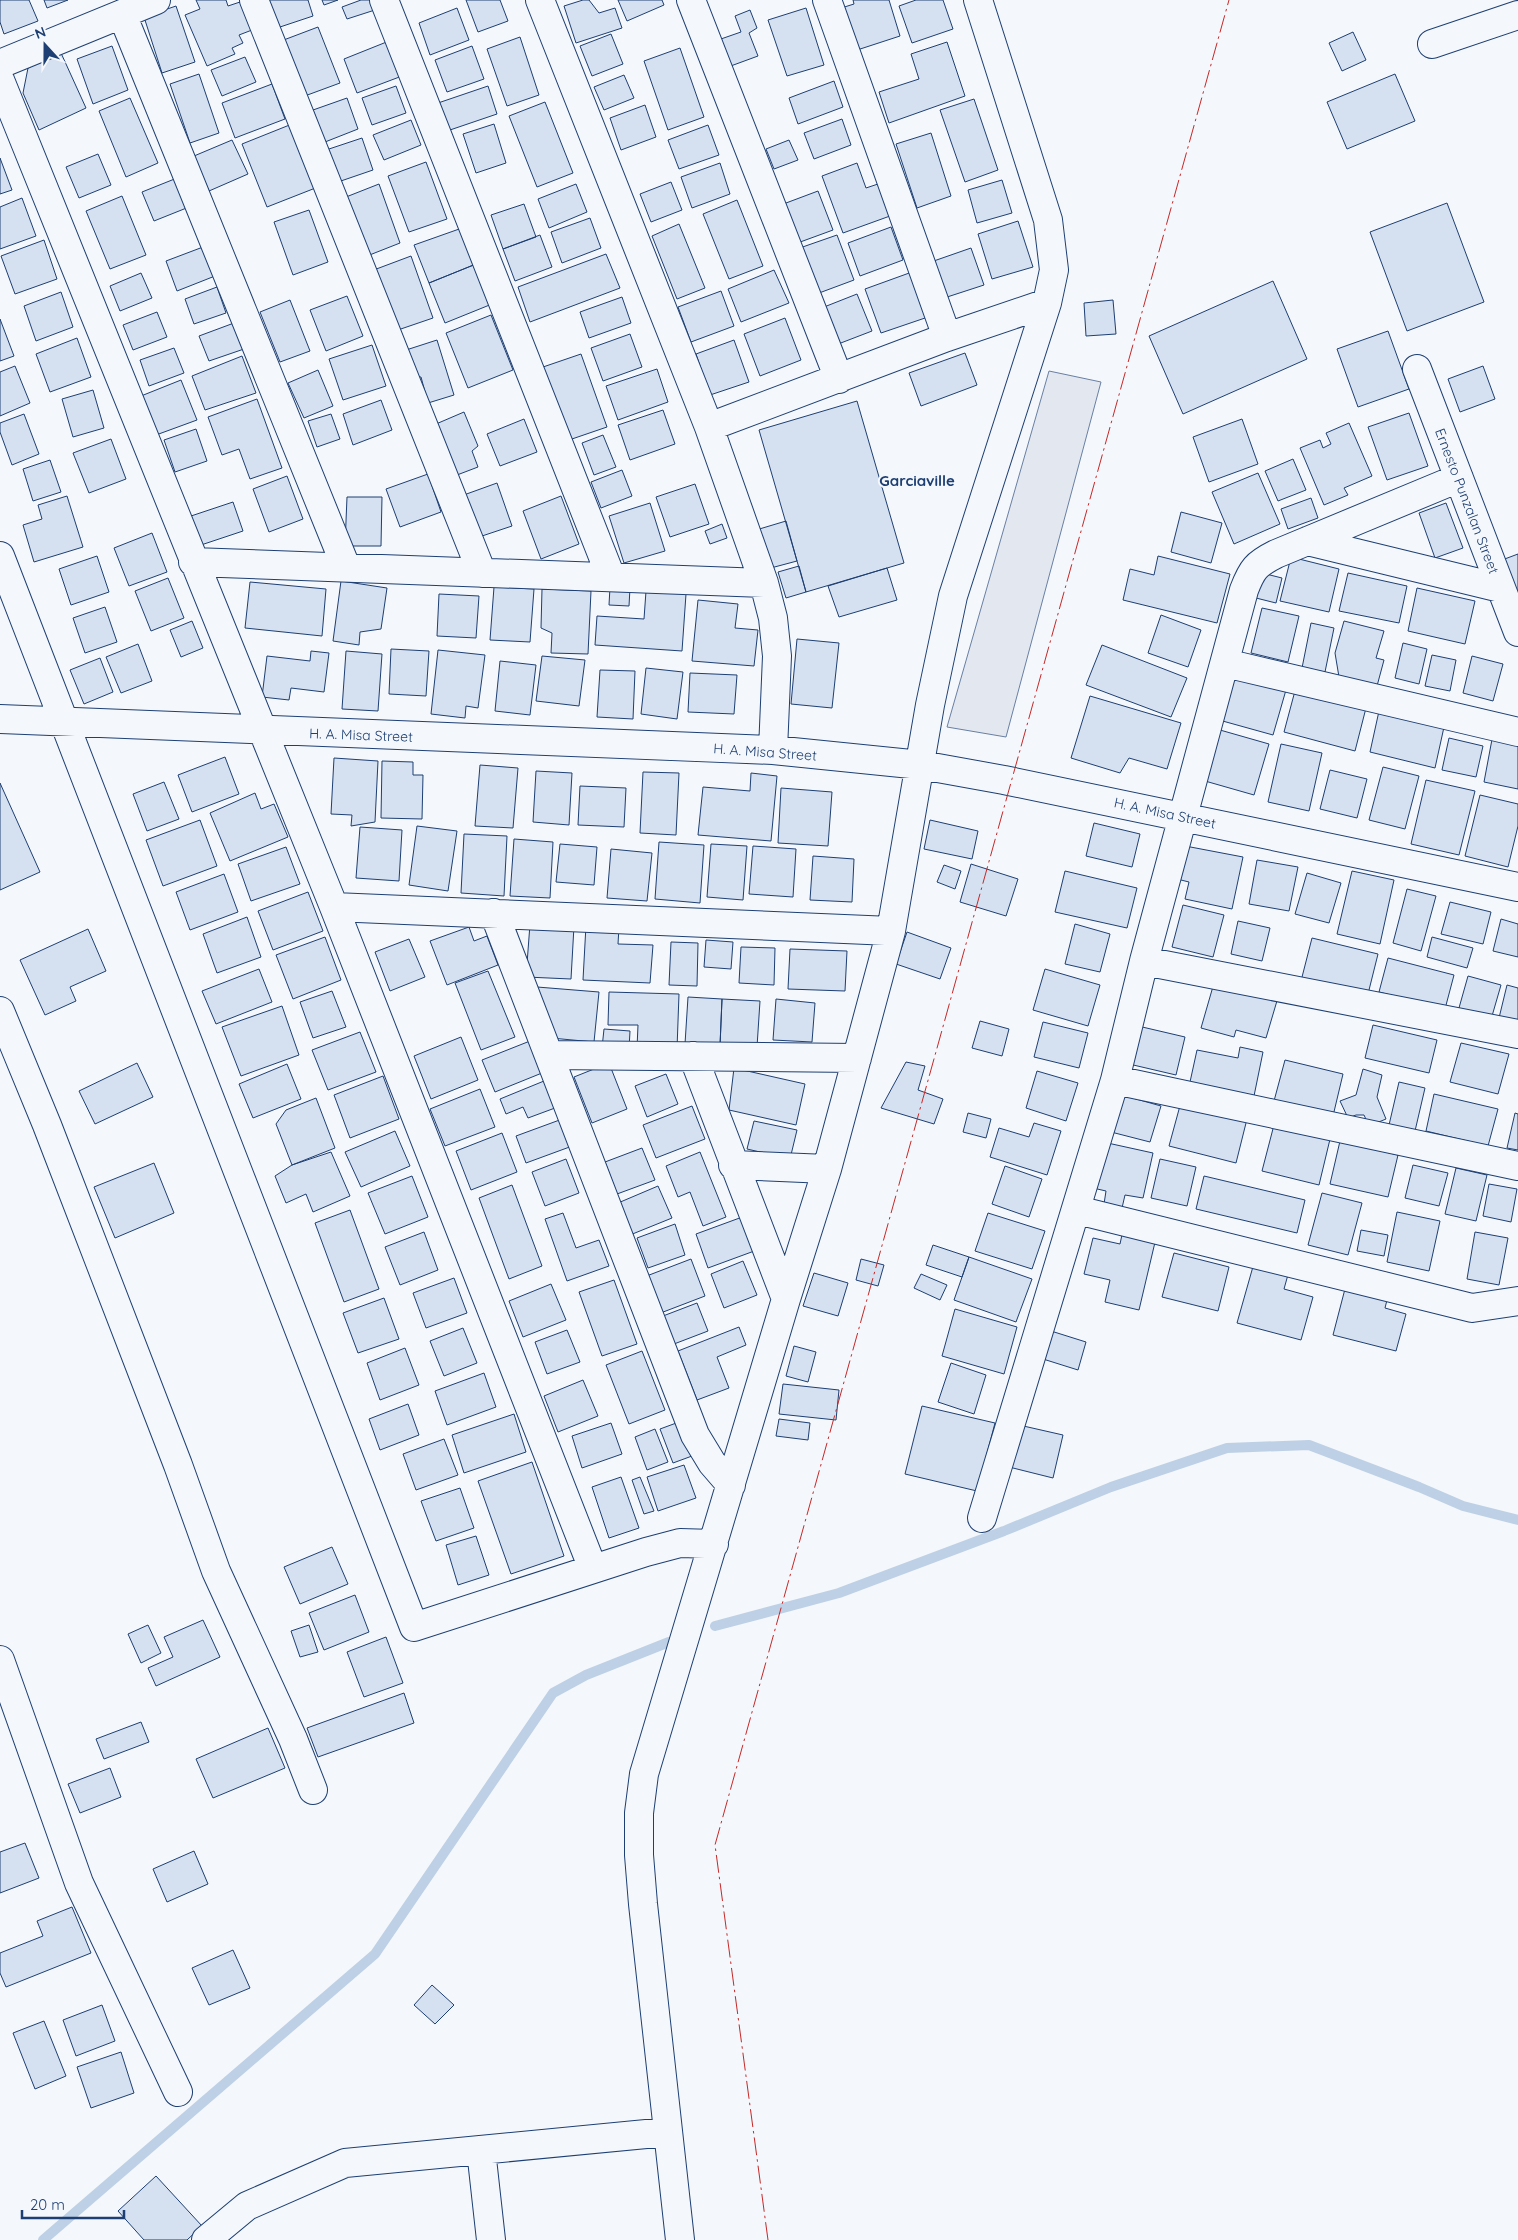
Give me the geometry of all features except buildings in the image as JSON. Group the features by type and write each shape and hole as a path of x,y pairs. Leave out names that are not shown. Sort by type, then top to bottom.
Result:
{"street":[{"path":"0,64 156,0"},
{"path":"254,0 482,573"},
{"path":"384,0 611,577"},
{"path":"540,0 709,427 764,583 773,618 777,656 773,750"},
{"path":"691,0 839,379"},
{"path":"827,0 947,336"},
{"path":"680,2240 642,1904 639,1813 644,1774 681,1656 786,1299 827,1169 891,930 932,696 953,596 1046,303 1054,270 1048,220 978,0"},
{"path":"122,14 346,567"},
{"path":"1432,44 1518,15"},
{"path":"0,80 193,562 334,907 593,1569"},
{"path":"709,427 839,379 947,336 1046,303"},
{"name":"Ernesto Punzalan Street","path":"1417,369 1518,632"},
{"path":"982,1518 1115,1080 1144,961 1244,590 1252,571 1259,562 1458,478"},
{"path":"1307,541 1500,588"},
{"path":"0,556 414,1627 680,1543 714,1544"},
{"path":"193,562 764,583"},
{"path":"1225,663 1518,732"},
{"name":"H. A. Misa Street","path":"0,719 773,750 921,765 1004,780 1518,887"},
{"path":"334,907 891,930"},
{"path":"494,913 695,1435 712,1463 731,1485"},
{"path":"1144,961 1518,1034"},
{"path":"0,1011 47,1125 171,1447 216,1571 293,1739 313,1790"},
{"path":"549,1055 856,1058"},
{"path":"693,1056 733,1166 786,1299"},
{"path":"1115,1080 1518,1166"},
{"path":"733,1166 827,1169"},
{"path":"1077,1210 1472,1308 1518,1301"},
{"path":"0,1660 79,1883 178,2092"},
{"path":"206,2240 247,2206 345,2163 667,2132"},
{"path":"480,2150 491,2240"}],"shaded area":[{"path":"1049,371 1101,382 1006,737 947,727"}],"waterway":[{"path":"715,1626 839,1593 1004,1531 1111,1487 1227,1448 1309,1445 1463,1506 1518,1520"},
{"path":"43,2240 375,1954 553,1693 586,1675 669,1642"}],"power":[{"path":"768,2240 715,1845 1229,0"}],"district":[{"name":"Garciaville","path":"917,481"}]}
